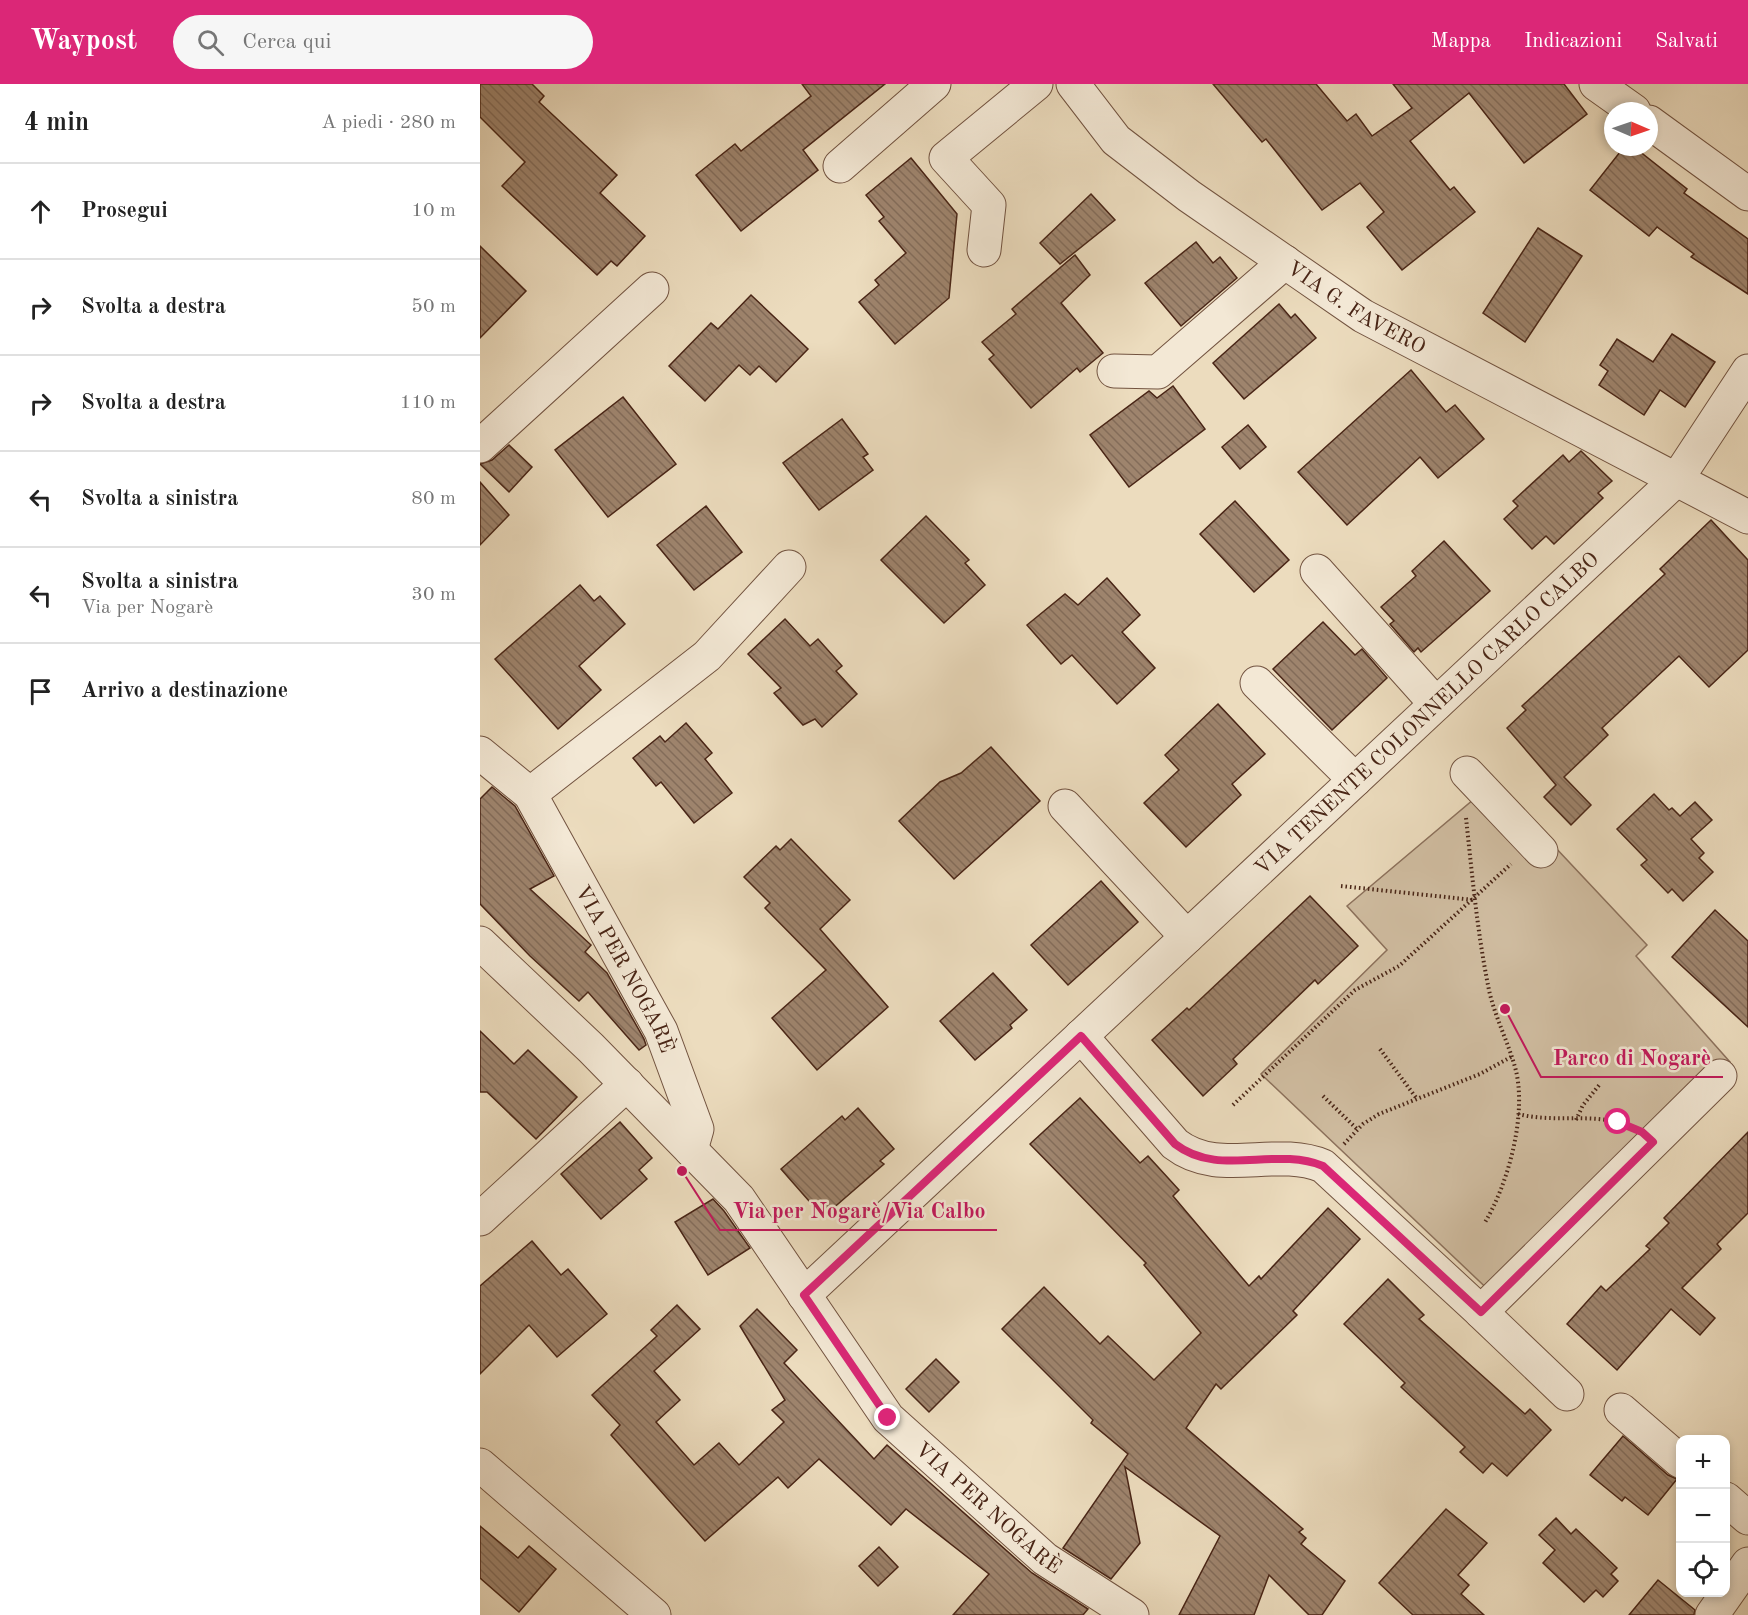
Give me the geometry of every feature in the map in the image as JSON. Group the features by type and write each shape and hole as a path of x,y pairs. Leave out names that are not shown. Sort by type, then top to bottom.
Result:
{"street":[{"path":"840,166 934,84"},
{"path":"984,250 989,205 946,158 1036,84"},
{"name":"VIA G. FAVERO","path":"1073,84 1116,140 1189,196 1363,316 1748,517"},
{"path":"1596,84 1621,102"},
{"path":"1658,129 1748,194"},
{"path":"1114,371 1158,372 1284,262"},
{"path":"480,446 652,289"},
{"name":"VIA TENENTE COLONNELLO CARLO CALBO","path":"804,1295 1677,479 1748,371"},
{"path":"530,794 706,656 789,567"},
{"path":"1317,571 1436,704"},
{"path":"1257,682 1355,780"},
{"name":"VIA PER NOGARÈ","path":"480,753 530,794 661,1031 697,1129 691,1150"},
{"path":"1467,773 1537,847"},
{"path":"1065,806 1187,937"},
{"name":"VIA PER NOGARÈ","path":"480,943 627,1084 738,1199 888,1418 1045,1560 1132,1615"},
{"path":"1081,1036 1175,1144 1188,1155 1217,1161 1299,1159 1323,1166 1568,1394"},
{"path":"1481,1312 1720,1076"},
{"path":"480,1219 627,1084"},
{"path":"1622,1410 1676,1457"},
{"path":"480,1466 654,1615"},
{"path":"1730,1503 1748,1518"},
{"path":"1712,1615 1748,1564"}],"path":[{"path":"1465,811 1488,987 1516,1070 1518,1114 1504,1177 1494,1207 1484,1224"},
{"path":"1233,1105 1356,990 1372,979 1399,966 1537,847"},
{"path":"1341,886 1475,900"},
{"path":"1380,1048 1417,1099"},
{"path":"1323,1166 1358,1130 1379,1114 1480,1074 1512,1057"},
{"path":"1576,1120 1583,1105 1600,1084"},
{"path":"1323,1096 1358,1130"},
{"path":"1518,1114 1544,1119 1618,1122 1642,1132 1653,1142"}],"shaded area":[{"path":"1491,779 1647,945 1636,956 1730,1062 1498,1299 1261,1074 1387,950 1347,906 1493,783"}],"building":[{"path":"480,84 532,84 544,96 539,102 617,175 600,193 645,236 617,266 611,261 597,275 502,186 525,162 480,117"},
{"path":"802,84 885,84 803,150 818,170 741,231 696,175 735,144 741,151 811,96"},
{"path":"1213,84 1316,84 1347,121 1356,114 1372,136 1412,108 1393,84 1564,84 1587,114 1524,163 1469,93 1410,141 1450,190 1454,187 1475,212 1402,270 1367,227 1384,212 1360,183 1322,210 1266,139 1262,142"},
{"path":"1617,156 1645,156 1687,189 1684,193 1748,239 1748,294 1691,257 1694,254 1657,227 1649,236 1590,190"},
{"path":"911,158 957,214 949,298 895,344 859,302 879,285 875,280 906,253 879,221 884,217 866,195"},
{"path":"1091,194 1115,220 1060,264 1040,243"},
{"path":"1538,228 1582,256 1525,342 1483,313"},
{"path":"1196,242 1213,263 1220,257 1237,278 1181,326 1145,283"},
{"path":"480,246 526,291 480,338"},
{"path":"1075,255 1090,275 1061,303 1103,353 1080,372 1077,368 1031,408 989,359 994,355 982,342 1016,314 1012,309"},
{"path":"751,295 808,349 776,382 759,366 750,375 739,365 705,401 669,366 711,323 718,329"},
{"path":"1279,304 1291,318 1295,314 1316,338 1244,399 1213,363"},
{"path":"1672,334 1715,362 1685,407 1660,390 1644,415 1599,385 1608,371 1600,365 1617,339 1653,362"},
{"path":"1411,370 1446,412 1455,405 1484,439 1438,478 1420,457 1347,525 1298,472"},
{"path":"1173,386 1205,429 1129,487 1090,435 1149,391 1157,398"},
{"path":"623,397 676,464 608,517 555,450"},
{"path":"842,419 868,454 863,457 873,470 819,510 783,463"},
{"path":"1248,425 1266,447 1240,469 1222,447"},
{"path":"509,445 532,467 509,492 480,464 492,460"},
{"path":"1581,451 1612,481 1598,493 1603,498 1554,544 1546,536 1532,549 1504,519 1518,506 1513,501 1563,455 1569,462"},
{"path":"480,482 509,515 480,545"},
{"path":"1235,501 1289,560 1254,592 1200,534"},
{"path":"706,506 742,552 694,590 657,545"},
{"path":"926,516 969,560 965,563 985,585 944,623 881,560"},
{"path":"1711,520 1748,560 1748,650 1709,687 1679,656 1602,728 1608,735 1564,777 1591,805 1571,825 1544,797 1556,785 1507,728 1526,710 1522,706 1665,574 1660,569"},
{"path":"1444,541 1490,591 1421,652 1418,648 1414,652 1390,624 1394,621 1381,607 1416,576 1412,571"},
{"path":"1107,578 1140,615 1122,632 1155,668 1117,704 1072,655 1061,664 1027,625 1065,594 1078,605"},
{"path":"580,585 594,601 600,596 625,624 579,666 601,690 558,729 495,659"},
{"path":"785,619 810,646 818,639 842,666 836,671 857,694 822,727 815,719 803,725 774,693 781,688 748,654"},
{"path":"1323,622 1355,655 1362,649 1387,678 1332,730 1273,669"},
{"path":"1218,704 1265,754 1232,784 1241,795 1186,847 1144,803 1179,770 1165,755"},
{"path":"686,723 712,753 705,759 732,793 694,823 661,782 656,786 633,758 660,736 665,742"},
{"path":"991,747 1040,801 954,879 899,821 940,782 961,773"},
{"path":"492,787 515,806 554,876 530,889 591,945 585,952 607,973 644,1039 646,1045 639,1050 588,992 579,1001 530,956 480,904 480,799"},
{"path":"1654,794 1669,810 1672,808 1680,816 1695,802 1712,820 1691,839 1704,853 1699,858 1713,872 1683,901 1672,889 1668,893 1641,865 1647,860 1617,829"},
{"path":"791,839 850,900 820,929 888,1007 817,1070 772,1018 826,970 765,908 770,903 744,877 776,846 780,850"},
{"path":"1101,881 1138,922 1068,985 1031,945"},
{"path":"1310,896 1358,946 1318,984 1315,980 1233,1059 1237,1064 1203,1096 1152,1040 1187,1008 1189,1010"},
{"path":"1715,910 1748,941 1748,1027 1672,957"},
{"path":"993,973 1027,1010 1010,1025 1012,1028 975,1060 940,1021"},
{"path":"480,1031 514,1064 528,1050 577,1097 536,1139 487,1092 480,1092"},
{"path":"1080,1098 1140,1163 1148,1156 1179,1190 1173,1196 1249,1286 1259,1276 1261,1279 1328,1208 1360,1239 1293,1311 1297,1315 1221,1389 1216,1384 1186,1428 1303,1529 1299,1532 1306,1538 1301,1544 1345,1581 1322,1615 1309,1615 1269,1575 1254,1615 1179,1615 1220,1536 1125,1467 1140,1543 1111,1579 1063,1548 1128,1454 1091,1423 1093,1420 1002,1329 1044,1287 1100,1344 1108,1336 1154,1380 1201,1333 1144,1265 1146,1263 1030,1144"},
{"path":"858,1108 894,1149 880,1161 884,1164 823,1217 781,1169 842,1116 845,1120"},
{"path":"620,1122 652,1158 639,1170 647,1179 601,1219 561,1174"},
{"path":"1748,1132 1748,1213 1717,1244 1721,1249 1682,1288 1715,1318 1700,1335 1671,1309 1617,1370 1567,1324 1601,1286 1606,1291 1650,1249 1646,1246 1669,1223 1664,1218"},
{"path":"713,1199 750,1248 708,1275 675,1222"},
{"path":"532,1241 561,1275 568,1269 607,1314 557,1357 529,1325 480,1374 480,1286"},
{"path":"1388,1279 1424,1315 1419,1319 1525,1414 1530,1409 1551,1430 1507,1476 1492,1463 1483,1473 1460,1452 1465,1447 1401,1387 1405,1383 1344,1324"},
{"path":"677,1305 700,1329 654,1371 680,1400 656,1422 694,1465 719,1443 739,1465 784,1422 772,1410 785,1400 740,1326 757,1309 797,1350 784,1363 874,1459 887,1445 1032,1573 1088,1609 1083,1615 953,1615 989,1574 906,1509 891,1525 819,1459 788,1488 778,1477 705,1541 611,1435 620,1425 592,1395 657,1336 651,1330"},
{"path":"936,1359 959,1382 929,1412 906,1389"},
{"path":"1623,1436 1676,1480 1648,1515 1625,1497 1622,1501 1590,1475"},
{"path":"1446,1509 1487,1543 1458,1575 1469,1585 1461,1594 1484,1615 1413,1615 1379,1583"},
{"path":"1556,1518 1571,1534 1576,1529 1617,1568 1611,1574 1618,1581 1603,1597 1596,1590 1584,1602 1543,1563 1555,1550 1539,1535"},
{"path":"480,1526 518,1558 529,1546 556,1569 519,1612 480,1578"},
{"path":"879,1547 898,1567 878,1586 859,1566"},
{"path":"1658,1580 1676,1597 1695,1610 1694,1615 1629,1615"}],"place":[{"name":"Parco di Nogarè","path":"1505,1009"},
{"name":"Via per Nogarè/Via Calbo","path":"682,1171"}],"route":[{"path":"888,1418 804,1295 1081,1036 1175,1144 1188,1155 1217,1161 1299,1159 1323,1166 1481,1312 1653,1142 1642,1132 1618,1122"}]}
